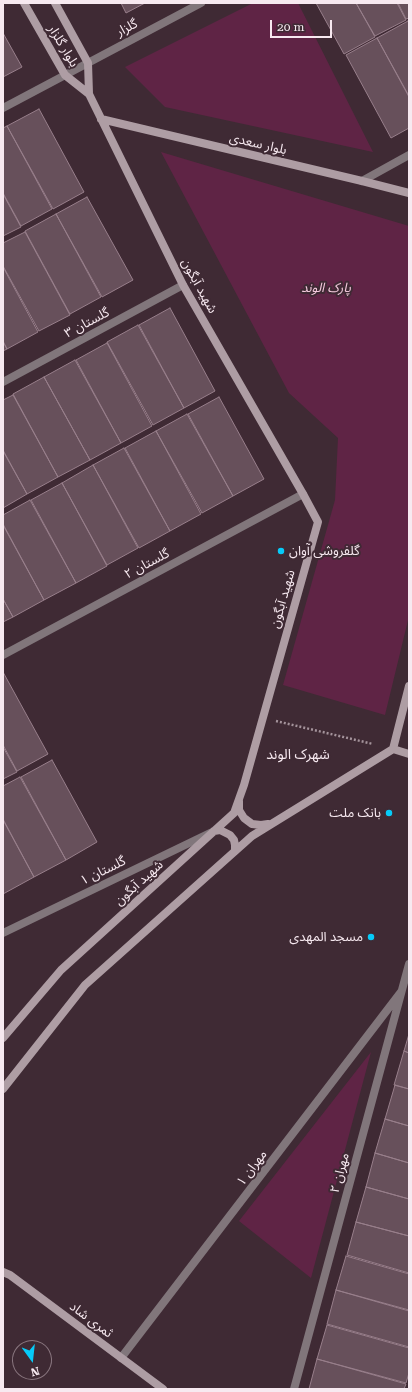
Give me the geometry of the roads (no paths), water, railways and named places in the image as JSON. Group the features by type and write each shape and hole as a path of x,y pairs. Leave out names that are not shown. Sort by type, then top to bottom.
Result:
{"main road":[{"name":"بلوار گلزار","path":"24,3 65,75 89,94"},
{"name":"بلوار گلزار","path":"54,3 88,63 89,94 101,119"},
{"name":"بلوار سعدی","path":"101,119 409,193"},
{"name":"شهید آبگون","path":"3,1038 61,970 234,813 318,522 183,285 101,119"},
{"path":"3,1089 85,985 252,836 393,749 409,686"},
{"path":"393,749 409,754"},
{"path":"238,800 239,810 244,818 252,824 261,826 271,824"},
{"path":"214,831 220,830 230,835 234,840 235,851"},
{"name":"ثمری شاد","path":"5,1274 163,1389"}],"street":[{"name":"گلزار","path":"3,108 201,3"},
{"path":"362,181 409,155"},
{"name":"گلستان ۳","path":"3,382 183,285"},
{"name":"گلستان ۲","path":"3,655 303,494"},
{"name":"گلستان ۱","path":"3,933 214,831"},
{"name":"مهران ۲","path":"294,1389 409,964"},
{"name":"۱ مهران","path":"121,1358 401,992"}],"place":[{"name":"گلفروشی آوان","path":"281,551"},
{"name":"بانک ملت","path":"389,813"},
{"name":"مسجد المهدی","path":"371,937"}],"district":[{"name":"شهرک الوند","path":"298,755"}],"park label":[{"name":"پارک الوند","path":"326,288"}]}
